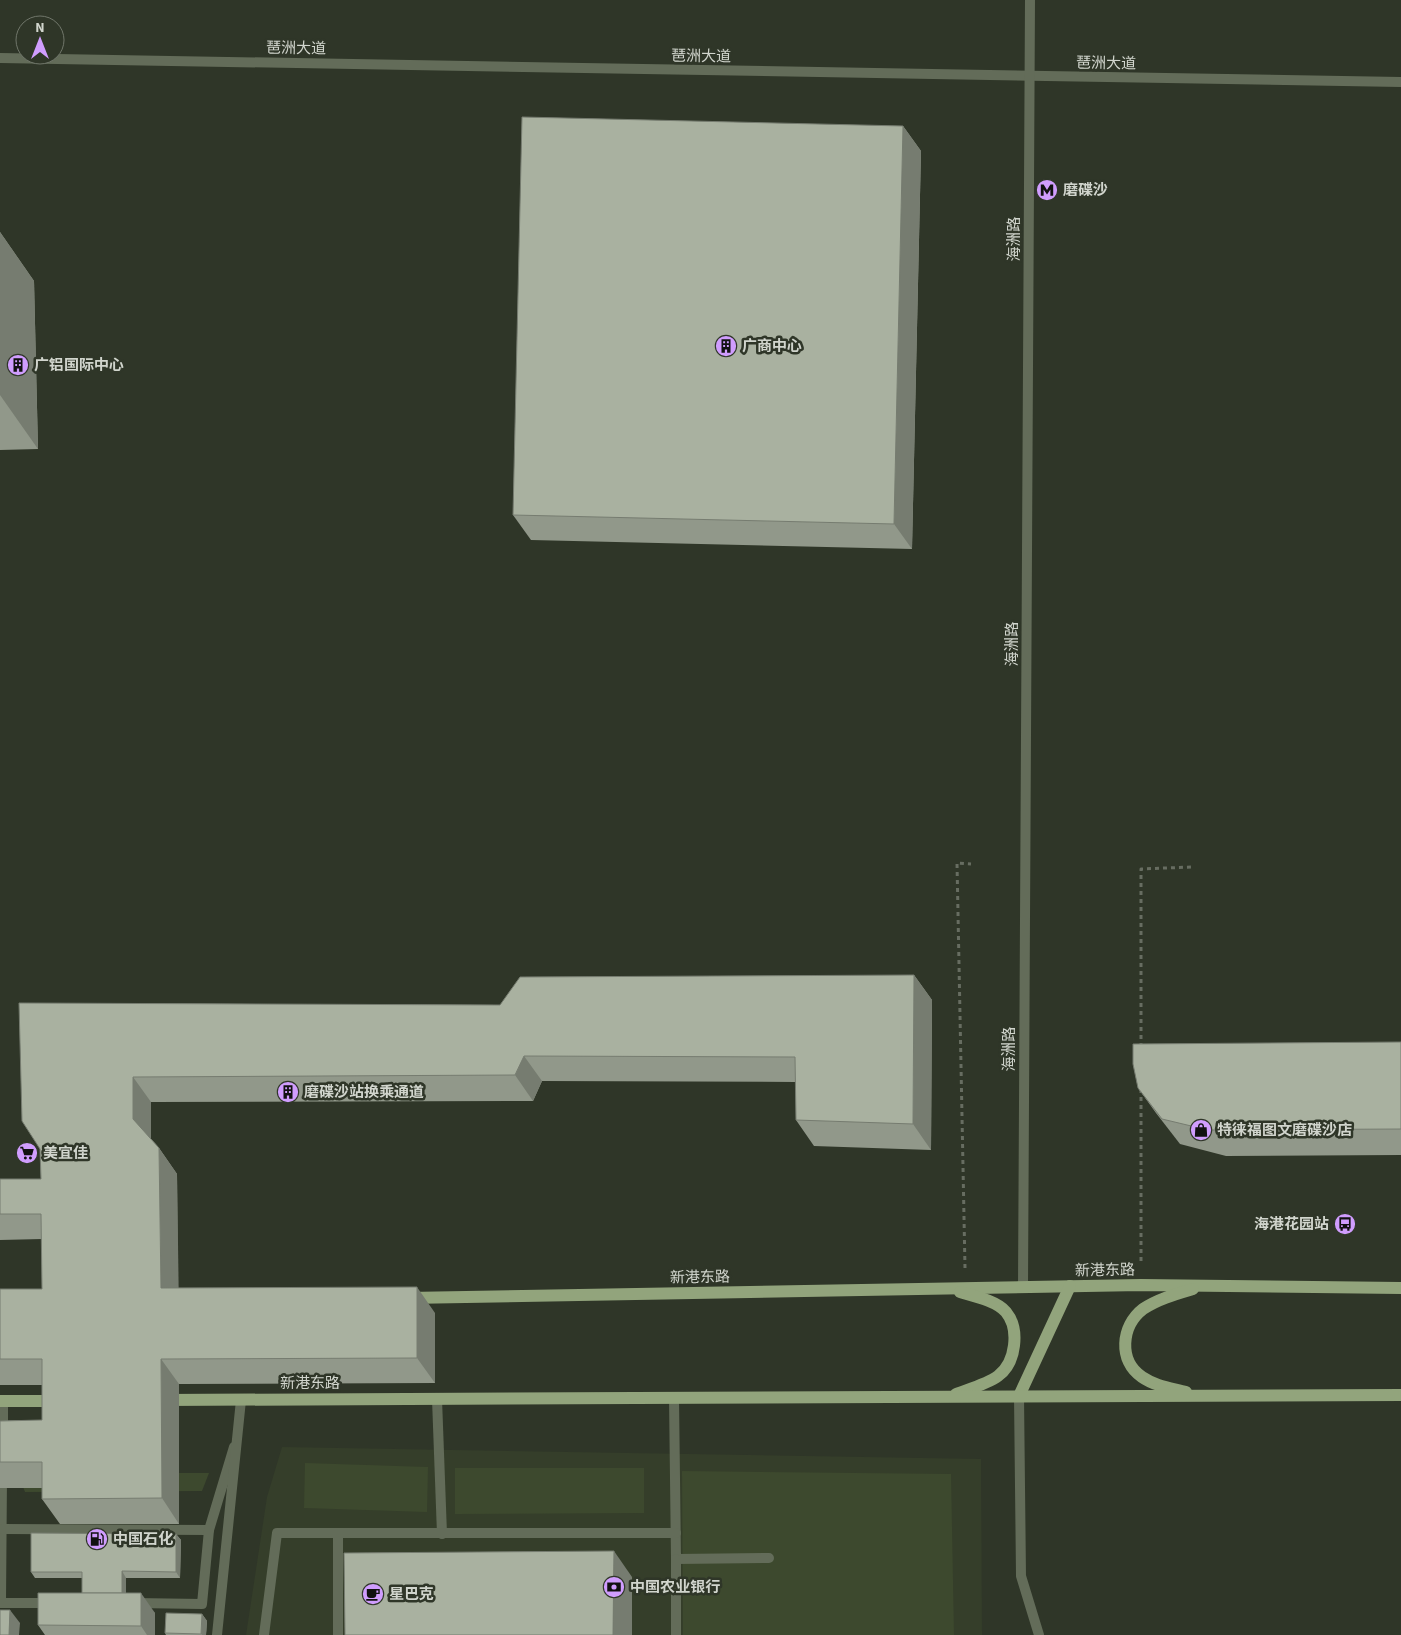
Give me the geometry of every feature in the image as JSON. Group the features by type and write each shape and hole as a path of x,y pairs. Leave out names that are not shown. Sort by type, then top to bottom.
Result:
{"main road":[{"name":"新港东路","path":"398,1298 1070,1286 1204,1285 1401,1288"},
{"path":"1204,1285 1162,1299 1143,1309 1132,1320 1126,1331 1124,1347 1129,1361 1141,1376 1157,1385 1205,1396"},
{"path":"1020,1396 1070,1286"},
{"path":"946,1288 974,1296 1006,1311 1014,1327 1014,1343 1010,1363 999,1376 951,1396"},
{"name":"新港东路","path":"150,1400 1401,1395"},
{"path":"1,1401 71,1400"}],"street":[{"name":"海洲路","path":"1023,1287 1030,0"},
{"name":"琶洲大道","path":"0,58 1401,82"},
{"path":"1020,1396 1021,1576 1039,1635"},
{"path":"674,1397 676,1635"},
{"path":"437,1399 442,1534"},
{"path":"217,1635 241,1400"},
{"path":"1,1401 3,1442"},
{"path":"126,1603 202,1604 209,1530 238,1432"},
{"path":"3,1462 1,1603 58,1603"},
{"path":"2,1529 209,1530"},
{"path":"264,1635 277,1533 676,1533"},
{"path":"338,1534 338,1635"},
{"path":"676,1559 769,1558"}],"path":[{"path":"965,1288 957,863 971,864"},
{"path":"1141,1057 1141,869 1191,868"},
{"path":"1141,1087 1142,1286"}],"shaded area":[{"path":"282,1447 981,1459 982,1635 246,1635 267,1497"},
{"path":"305,1463 428,1467 427,1512 304,1508"},
{"path":"455,1468 644,1468 644,1513 455,1514"},
{"path":"682,1471 951,1474 954,1635 683,1635"},
{"path":"18,1473 209,1473 202,1491 25,1492"}],"building":[{"name":"广商中心","path":"522,117 903,126 894,524 513,515"},
{"path":"914,975 913,1124 796,1120 795,1057 524,1056 515,1075 133,1077 133,1119 159,1148 161,1288 417,1287 417,1358 161,1359 162,1498 42,1499 42,1462 0,1462 0,1421 42,1420 42,1359 0,1359 0,1289 42,1289 41,1214 0,1214 0,1179 41,1179 40,1149 22,1121 19,1003 500,1005 520,977"},
{"path":"1401,1042 1401,1129 1208,1130 1162,1119 1138,1088 1133,1064 1133,1044"},
{"path":"31,1533 176,1534 176,1572 122,1571 122,1593 82,1593 82,1572 31,1572"},
{"path":"614,1551 613,1635 345,1635 344,1553"},
{"path":"38,1593 141,1593 141,1626 38,1625"},
{"path":"0,1610 10,1610 9,1635 0,1635"},
{"path":"166,1613 202,1614 201,1634 165,1633"}],"place":[{"name":"磨碟沙","path":"1047,190"},
{"name":"广商中心","path":"726,346"},
{"name":"广铝国际中心","path":"18,365"},
{"name":"磨碟沙站换乘通道","path":"288,1092"},
{"name":"特徕福图文磨碟沙店","path":"1201,1130"},
{"name":"美宜佳","path":"27,1153"},
{"name":"海港花园站","path":"1345,1224"},
{"name":"中国石化","path":"97,1539"},
{"name":"中国农业银行","path":"614,1587"},
{"name":"星巴克","path":"373,1594"}]}
